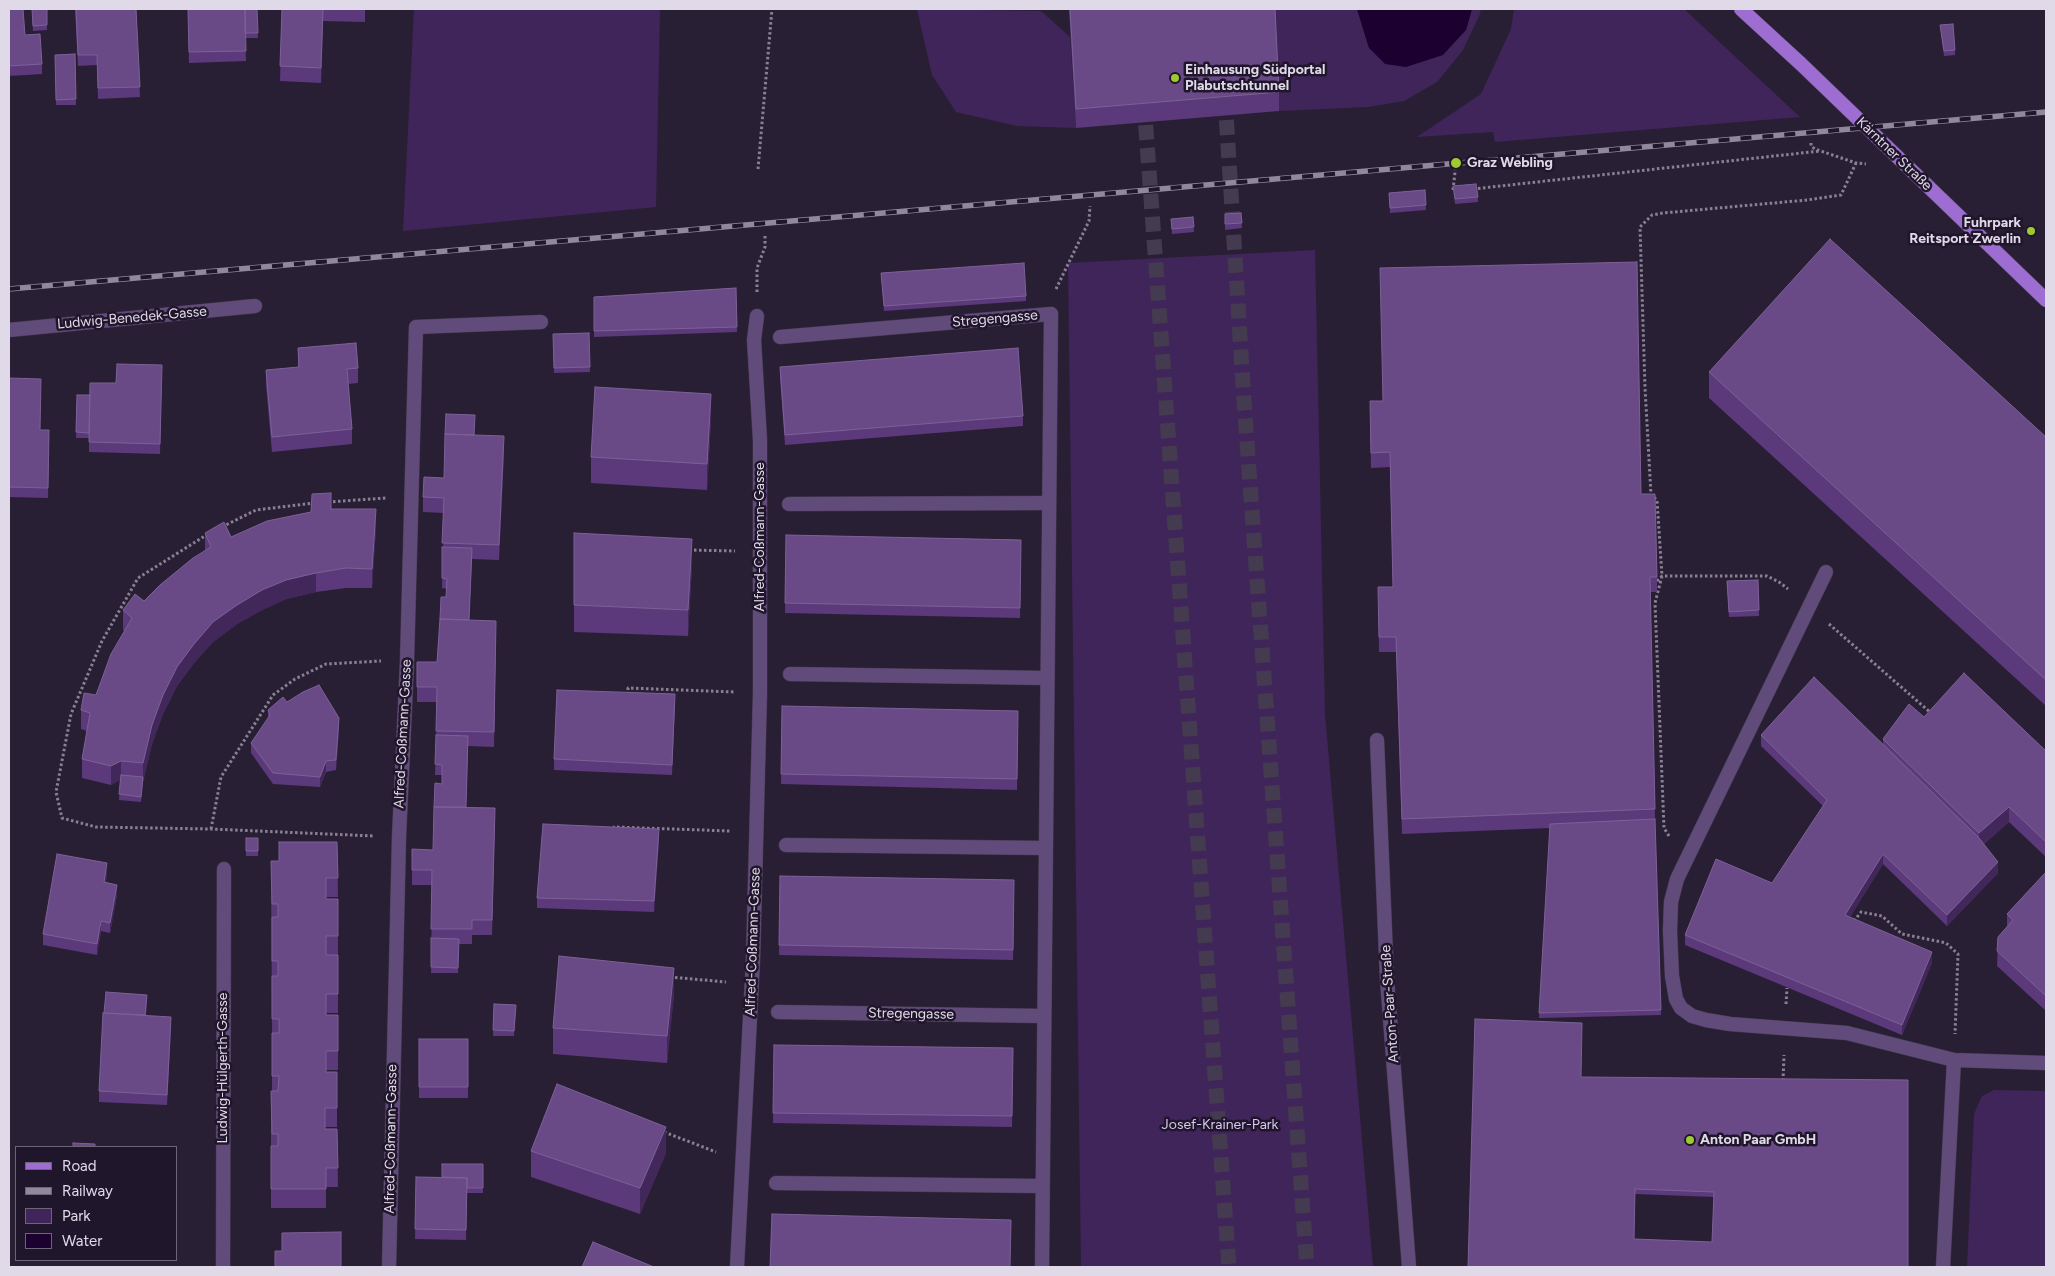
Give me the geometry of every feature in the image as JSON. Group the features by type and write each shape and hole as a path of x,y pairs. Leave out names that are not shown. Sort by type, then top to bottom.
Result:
{"main road":[{"name":"Kärntner Straße","path":"1741,9 1808,70 2046,300"}],"street":[{"name":"Ludwig-Benedek-Gasse","path":"9,330 255,306"},
{"name":"Stregengasse","path":"780,337 1051,314 1042,1267"},
{"name":"Alfred-Coßmann-Gasse","path":"737,1267 752,985 760,693 760,440 754,340 757,316"},
{"name":"Alfred-Coßmann-Gasse","path":"389,1267 399,837 412,497 416,327 541,322"},
{"path":"789,504 1049,503"},
{"path":"1826,572 1677,879 1671,902 1670,931 1672,976 1676,999 1681,1008 1692,1016 1730,1024 1847,1032 1954,1060 2046,1063"},
{"path":"790,674 1047,678"},
{"name":"Anton-Paar-Straße","path":"1377,740 1387,979 1409,1267"},
{"path":"786,845 1046,848"},
{"name":"Ludwig-Hülgerth-Gasse","path":"223,1267 224,869"},
{"name":"Stregengasse","path":"778,1012 1044,1016"},
{"path":"1943,1267 1954,1060"},
{"path":"776,1184 1042,1186"}],"path":[{"path":"758,169 772,9"},
{"path":"1811,143 1813,148 1820,151 1856,163 1869,164"},
{"path":"1463,190 1820,151"},
{"path":"1453,191 1456,163"},
{"path":"1686,862 1664,828 1656,603 1662,576 1657,500 1651,495 1645,388 1640,227 1652,215 1663,213 1807,200 1841,195 1856,163"},
{"path":"1051,314 1057,288 1089,221 1090,206"},
{"path":"757,316 757,268 765,247 765,234"},
{"path":"221,527 256,510 358,498 412,497"},
{"path":"213,532 138,578 102,640 71,714 56,792 62,818 96,827 211,829 399,837"},
{"path":"681,550 759,552"},
{"path":"211,829 221,777 273,695 295,679 326,664 406,662"},
{"path":"628,703 628,688 760,693"},
{"path":"614,832 614,827 756,832"},
{"path":"1850,927 1860,912 1876,914 1882,916 1902,934 1946,943 1958,954 1954,1060"},
{"path":"664,976 752,985"},
{"path":"656,1129 730,1157 742,1158"}],"green space":[{"path":"414,9 660,9 656,207 403,231"},
{"path":"917,9 1041,11 1070,37 1076,128 1017,126 956,112 932,75"},
{"path":"1274,9 1357,9 1369,48 1466,30 1472,9 1481,9 1463,50 1437,82 1404,101 1368,107 1279,111"},
{"path":"1514,9 1684,9 1800,117 1495,142 1493,132 1417,137 1481,94 1511,29"},
{"name":"Josef-Krainer-Park","path":"1315,250 1325,714 1373,1267 1081,1267 1068,263"},
{"path":"1994,1090 2046,1091 2046,1267 1967,1267 1974,1114 1982,1096"}],"water":[{"path":"1357,9 1472,9 1466,30 1443,55 1406,67 1385,64 1369,48"}],"building":[{"path":"9,9 23,9 25,35 40,34 42,64 9,66"},
{"path":"32,9 47,9 47,25 33,26"},
{"path":"76,9 136,9 140,87 98,88 97,55 78,55"},
{"path":"188,9 245,9 246,51 189,52"},
{"path":"245,9 257,9 258,33 245,33"},
{"path":"282,9 323,9 321,68 280,66"},
{"name":"Einhausung Südportal Plabutschtunnel","path":"1070,9 1275,9 1279,92 1076,109"},
{"path":"1953,24 1955,50 1944,51 1940,25"},
{"path":"75,54 76,99 56,100 55,55"},
{"path":"1476,184 1478,197 1455,199 1453,186"},
{"path":"1425,190 1426,205 1390,208 1389,193"},
{"path":"1241,213 1242,223 1225,224 1225,214"},
{"path":"1193,217 1194,227 1172,229 1171,219"},
{"path":"1830,239 2046,437 2046,680 1709,372"},
{"path":"1637,262 1641,494 1655,494 1657,577 1650,577 1655,809 1402,819 1396,637 1379,637 1378,587 1393,587 1390,452 1371,453 1370,401 1383,401 1380,268"},
{"path":"1024,263 1026,296 884,306 881,273"},
{"path":"736,288 737,327 594,331 594,297"},
{"path":"589,333 590,367 554,368 553,334"},
{"path":"356,343 358,368 347,369 352,429 272,437 266,370 299,367 298,348"},
{"path":"1018,348 1023,416 785,435 780,367"},
{"path":"117,364 162,365 160,444 89,442 90,383 116,383"},
{"path":"9,378 41,379 40,430 49,430 48,488 9,487"},
{"path":"595,387 711,394 707,464 591,457"},
{"path":"77,395 90,395 89,433 76,432"},
{"path":"446,414 475,415 474,435 445,434"},
{"path":"445,434 504,436 499,545 442,543 444,498 423,497 424,477 444,478"},
{"path":"331,493 331,509 376,509 372,569 346,568 286,580 262,590 237,605 213,622 177,667 163,695 152,725 143,763 121,761 111,766 82,759 90,713 81,710 84,693 96,695 111,654 132,618 123,610 135,594 144,601 193,558 211,547 205,533 224,522 231,537 267,521 311,512 312,494"},
{"path":"574,533 692,539 688,610 574,605"},
{"path":"786,535 1021,540 1020,608 785,603"},
{"path":"442,547 472,548 469,620 440,619 441,597 446,597 447,579 442,578"},
{"path":"1758,580 1759,610 1729,612 1727,581"},
{"path":"440,619 496,621 494,732 436,731 437,687 417,687 417,662 437,662"},
{"path":"1964,673 2046,751 2046,842 2009,807 1979,833 1883,739 1909,704 1924,717"},
{"path":"1814,677 1979,838 1998,862 1947,915 1883,854 1845,915 1932,952 1902,1025 1685,935 1716,859 1772,883 1827,800 1761,735"},
{"path":"319,685 339,718 336,760 326,761 320,777 273,773 251,743 270,715 268,710 283,697 287,702"},
{"path":"557,690 675,694 672,765 554,759"},
{"path":"782,706 1018,711 1017,779 781,774"},
{"path":"436,735 468,736 466,807 434,807 435,783 442,784 442,765 435,764"},
{"path":"121,775 143,777 141,797 119,794"},
{"path":"434,807 495,808 492,920 472,920 472,929 431,929 432,870 412,870 412,849 433,850"},
{"path":"1655,819 1661,1010 1539,1013 1550,824"},
{"path":"543,824 659,829 654,901 537,898"},
{"path":"246,838 258,838 258,851 246,851"},
{"path":"279,842 337,842 338,878 326,878 326,899 338,899 338,936 326,936 326,955 338,955 338,994 326,994 326,1015 338,1015 338,1051 326,1051 326,1072 337,1072 337,1108 325,1108 325,1129 337,1129 338,1168 326,1168 326,1189 271,1189 271,1146 278,1146 278,1134 272,1134 271,1091 278,1091 279,1076 272,1076 272,1033 279,1033 279,1019 272,1019 272,976 278,976 278,961 272,961 272,917 278,917 278,904 272,904 271,861 279,861"},
{"path":"57,854 107,863 104,882 117,885 110,923 101,921 97,944 43,934"},
{"path":"2046,872 2046,996 1997,951 1998,937 2013,920 2007,914"},
{"path":"780,876 1014,880 1013,950 779,945"},
{"path":"431,938 459,939 458,968 431,967"},
{"path":"559,956 674,968 667,1036 553,1028"},
{"path":"106,992 147,995 145,1015 104,1013"},
{"path":"494,1004 516,1005 514,1031 493,1030"},
{"path":"103,1013 171,1017 167,1095 99,1091"},
{"name":"Anton Paar GmbH","path":"1475,1019 1582,1023 1581,1077 1908,1080 1908,1267 1468,1267","holes":["1635,1189 1714,1192 1712,1242 1634,1239"]},
{"path":"419,1039 468,1039 468,1087 419,1087"},
{"path":"774,1045 1013,1048 1012,1116 773,1113"},
{"path":"557,1084 666,1127 640,1188 531,1151"},
{"path":"73,1143 95,1144 95,1146 73,1146"},
{"path":"442,1164 483,1164 483,1188 467,1188 467,1178 442,1177"},
{"path":"416,1177 467,1178 466,1230 415,1229"},
{"path":"772,1214 1011,1220 1010,1267 770,1267"},
{"path":"341,1232 341,1267 275,1267 275,1251 282,1251 282,1233"},
{"path":"593,1242 654,1267 582,1267"}],"tunnel":[{"path":"1225,97 1244,401 1307,1267"},
{"path":"1144,102 1229,1267"}],"railway":[{"path":"9,289 2046,112"}],"place":[{"name":"Einhausung Südportal Plabutschtunnel","path":"1175,78"},
{"name":"Graz Webling","path":"1456,163"},
{"name":"Fuhrpark Reitsport Zwerlin","path":"2031,231"},
{"name":"Anton Paar GmbH","path":"1690,1140"}]}
